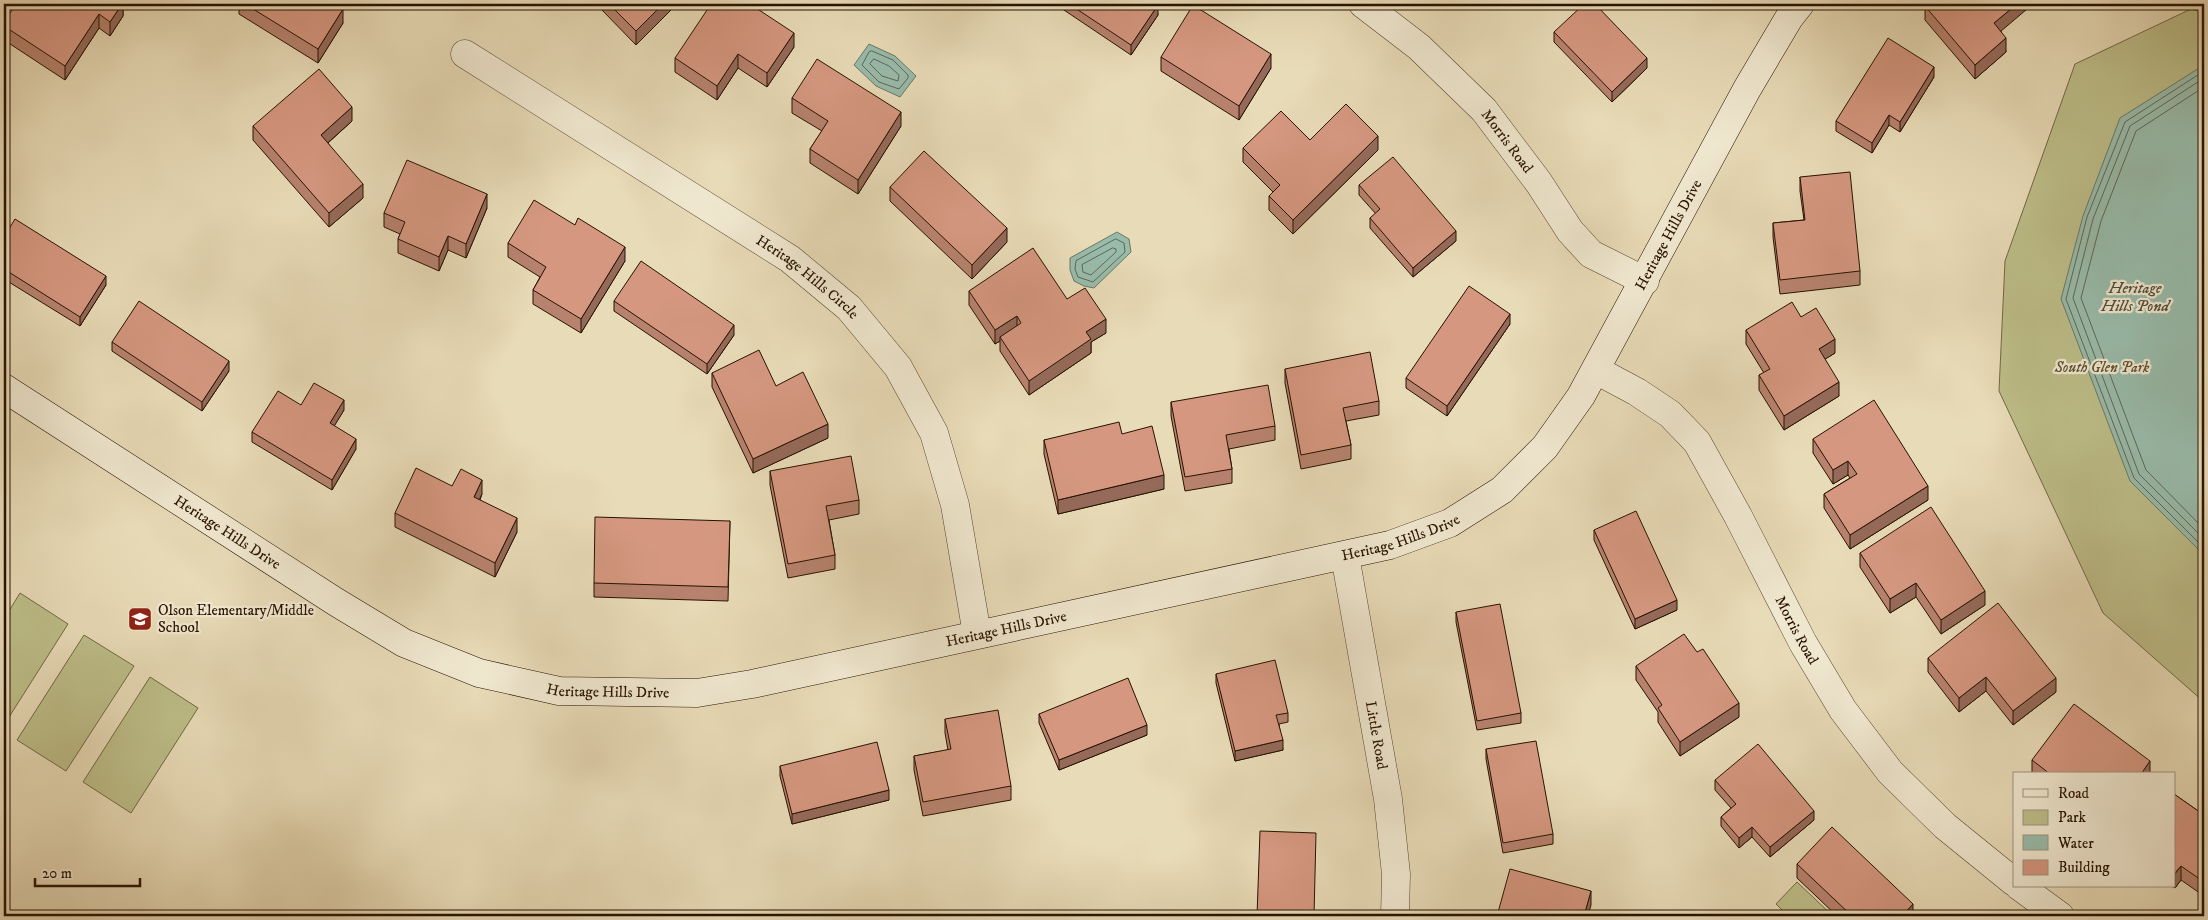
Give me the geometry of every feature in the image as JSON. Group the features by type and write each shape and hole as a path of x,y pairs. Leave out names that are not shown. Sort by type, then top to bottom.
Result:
{"street":[{"name":"Morris Road","path":"1363,4 1419,47 1484,110 1539,183 1570,231 1591,254 1645,281"},
{"name":"Heritage Hills Drive","path":"4,388 404,644 479,674 559,691 697,693 752,684 1390,545 1450,523 1502,490 1545,447 1581,396 1645,281 1747,89 1789,18 1800,4"},
{"name":"Heritage Hills Circle","path":"465,54 790,259 849,308 898,367 934,433 955,505 977,634"},
{"name":"Morris Road","path":"1596,370 1637,392 1670,414 1697,442 1738,516 1803,644 1843,710 1890,772 1945,826 2013,881"},
{"name":"Little Road","path":"1345,556 1388,799 1396,874 1395,916"},
{"path":"2022,888 2060,916"}],"green space":[{"name":"South Glen Park","path":"2191,9 2204,12 2204,702 2103,613 1999,391 2005,261 2075,64"},
{"path":"20,593 68,624 4,725 4,619"},
{"path":"84,635 134,666 66,771 17,740"},
{"path":"150,677 198,708 131,813 83,782"},
{"path":"1797,882 1833,916 1788,916 1776,904"}],"water":[{"path":"869,44 895,56 916,76 900,97 876,86 854,65"},
{"name":"Heritage Hills Pond","path":"2204,65 2204,555 2130,481 2061,299 2083,216 2120,118"},
{"path":"1117,232 1129,239 1131,252 1094,288 1074,281 1070,270 1070,258"}],"building":[{"path":"16,4 122,4 110,22 99,14 65,66 4,26 4,22"},
{"path":"245,4 334,4 343,9 318,49"},
{"path":"609,4 663,4 636,31"},
{"path":"711,4 750,4 794,33 767,73 738,54 717,86 675,58"},
{"path":"1069,4 1156,4 1158,5 1131,45"},
{"path":"1584,4 1595,4 1647,58 1612,92 1554,32"},
{"path":"1928,4 2017,4 1994,23 2006,38 1975,65 1925,6"},
{"path":"1193,5 1271,54 1239,106 1161,57"},
{"path":"1888,38 1934,67 1900,122 1889,115 1872,143 1836,121"},
{"path":"817,59 901,112 858,180 810,149 828,121 792,98"},
{"path":"319,69 352,107 321,135 363,184 329,213 253,126"},
{"path":"1346,104 1378,136 1293,220 1269,196 1280,185 1243,148 1281,111 1310,140"},
{"path":"924,151 1007,228 972,265 890,187"},
{"path":"1393,157 1456,231 1413,268 1370,218 1380,209 1359,185"},
{"path":"407,160 487,194 466,244 448,236 439,257 398,239 405,222 384,213"},
{"path":"1850,172 1860,271 1780,280 1773,223 1805,220 1800,177"},
{"path":"534,200 575,225 578,218 625,247 581,319 533,290 546,267 508,243"},
{"path":"15,219 106,276 80,317 4,269 4,237"},
{"path":"1033,248 1067,299 1085,288 1106,319 1086,332 1091,339 1029,381 1000,337 1021,323 1017,316 995,330 969,291"},
{"path":"641,261 734,325 707,364 614,301"},
{"path":"1469,286 1510,314 1447,406 1406,378"},
{"path":"139,301 229,361 202,402 112,342"},
{"path":"1792,302 1801,317 1816,308 1835,339 1819,349 1839,382 1784,416 1759,375 1770,369 1746,330"},
{"path":"759,350 776,386 803,372 828,424 753,459 712,373"},
{"path":"1370,352 1379,401 1343,408 1351,445 1301,455 1285,369"},
{"path":"314,383 344,400 330,423 356,439 332,480 252,432 278,391 301,405"},
{"path":"1268,385 1275,426 1226,435 1232,469 1185,477 1171,402"},
{"path":"1874,400 1928,486 1850,535 1824,494 1857,474 1848,461 1833,470 1813,439"},
{"path":"1119,422 1122,434 1152,426 1164,475 1058,500 1044,440"},
{"path":"851,456 859,500 826,506 835,555 788,564 770,471"},
{"path":"416,468 452,486 461,469 482,480 474,497 517,518 495,563 395,513"},
{"path":"1931,507 1985,591 1941,620 1916,583 1890,599 1860,553"},
{"path":"1636,511 1677,600 1635,619 1594,530"},
{"path":"595,517 730,521 728,587 594,583"},
{"path":"1998,603 2056,678 2013,711 1986,677 1959,698 1928,658"},
{"path":"1500,604 1521,713 1477,721 1456,612"},
{"path":"1684,634 1697,652 1703,649 1739,703 1680,742 1658,708 1662,705 1636,666"},
{"path":"1275,660 1288,713 1276,715 1283,740 1235,751 1216,674"},
{"path":"1128,678 1147,725 1059,760 1039,714"},
{"path":"2074,704 2150,761 2142,772 2047,772 2032,760"},
{"path":"998,710 1011,786 923,802 914,756 951,749 945,719"},
{"path":"1536,741 1553,834 1503,843 1486,749"},
{"path":"877,742 889,790 792,814 780,766"},
{"path":"1758,744 1814,811 1770,847 1752,827 1739,838 1721,817 1736,804 1715,780"},
{"path":"2176,795 2204,815 2204,882 2181,866 2176,872"},
{"path":"1832,827 1913,904 1902,916 1852,916 1797,864"},
{"path":"1260,831 1316,833 1314,916 1257,916"},
{"path":"1510,869 1591,891 1584,916 1497,916"}],"place":[{"name":"Olson Elementary/Middle School","path":"140,619"}]}
